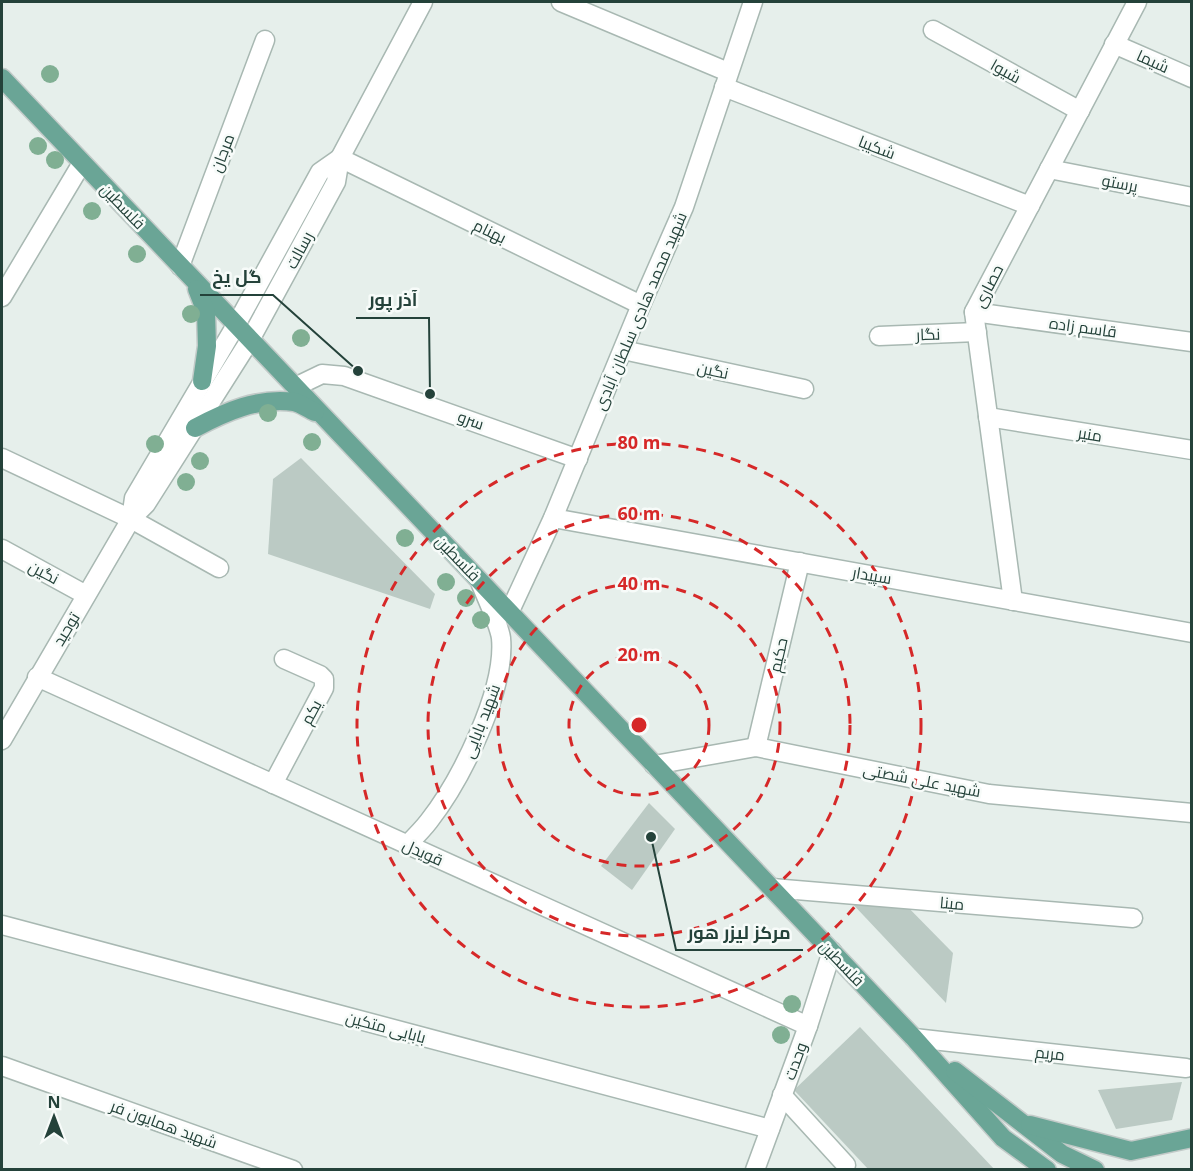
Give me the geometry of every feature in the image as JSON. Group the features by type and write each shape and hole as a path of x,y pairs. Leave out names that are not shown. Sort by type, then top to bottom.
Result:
{"main road":[{"name":"فلسطین","path":"2,78 914,1038"},
{"path":"195,282 206,312 207,346 202,381"},
{"path":"195,428 226,411 260,403 295,402 323,416"},
{"path":"914,1038 1062,1154 1095,1170"},
{"path":"914,1038 1033,1170"},
{"path":"1019,1122 1131,1151 1191,1138"},
{"path":"1003,1138 1047,1170"}],"street":[{"name":"رسالت","path":"250,340 336,182 340,158 423,2"},
{"name":"شکیبا","path":"561,2 726,80 1030,206"},
{"name":"شهید محمد هادی سلطان آبادی","path":"509,612 553,518 684,207 753,2"},
{"name":"حصاری","path":"1013,601 974,312 1137,2"},
{"name":"شیوا","path":"933,30 1080,111"},
{"name":"مرجان","path":"180,266 265,40"},
{"name":"شیما","path":"1114,44 1191,78"},
{"name":"رسالت","path":"236,325 320,172 340,158"},
{"name":"بهنام","path":"340,158 641,305"},
{"path":"2,297 82,163"},
{"name":"پرستو","path":"1049,169 1191,197"},
{"name":"قاسم زاده","path":"974,312 1191,342"},
{"name":"توحید","path":"131,519 134,498 236,325"},
{"name":"نگار","path":"879,336 977,332"},
{"name":"توحید","path":"2,740 7,718 37,677 131,519 146,504 250,340"},
{"name":"نگین","path":"623,350 804,389"},
{"name":"سرو","path":"295,387 322,374 344,376 578,459"},
{"name":"منیر","path":"988,417 1191,450"},
{"path":"2,458 131,519 219,568"},
{"name":"سپیدار","path":"553,518 1191,633"},
{"name":"نگین","path":"2,549 86,595"},
{"name":"حکیم","path":"756,747 800,562"},
{"name":"شهید بابایی","path":"407,845 429,821 461,770 482,727 498,678 501,638 480,582"},
{"name":"یکم","path":"273,784 324,688 324,679 320,675 284,659"},
{"name":"قویدل","path":"37,677 808,1026"},
{"name":"شهید علی شصتی","path":"654,765 756,747 989,794 1191,813"},
{"name":"مینا","path":"772,888 1133,918"},
{"name":"بابایی متکین","path":"2,926 770,1129"},
{"name":"وحدت","path":"755,1170 808,1026 831,951"},
{"name":"مریم","path":"914,1038 1186,1068"},
{"name":"شهید همایون فر","path":"2,1066 292,1170"},
{"path":"782,1095 846,1165"}],"building":[{"path":"301,458 435,594 430,609 268,554 273,479"},
{"path":"649,803 675,829 632,890 601,866"},
{"path":"850,885 894,893 953,953 946,1003 848,899"},
{"path":"860,1027 995,1170 869,1170 794,1090"},
{"path":"1182,1082 1172,1120 1116,1129 1098,1090"}],"place":[{"name":"گل یخ","path":"358,371"},
{"name":"آذر پور","path":"430,394"},
{"name":"مرکز لیزر هور","path":"651,837"}]}
